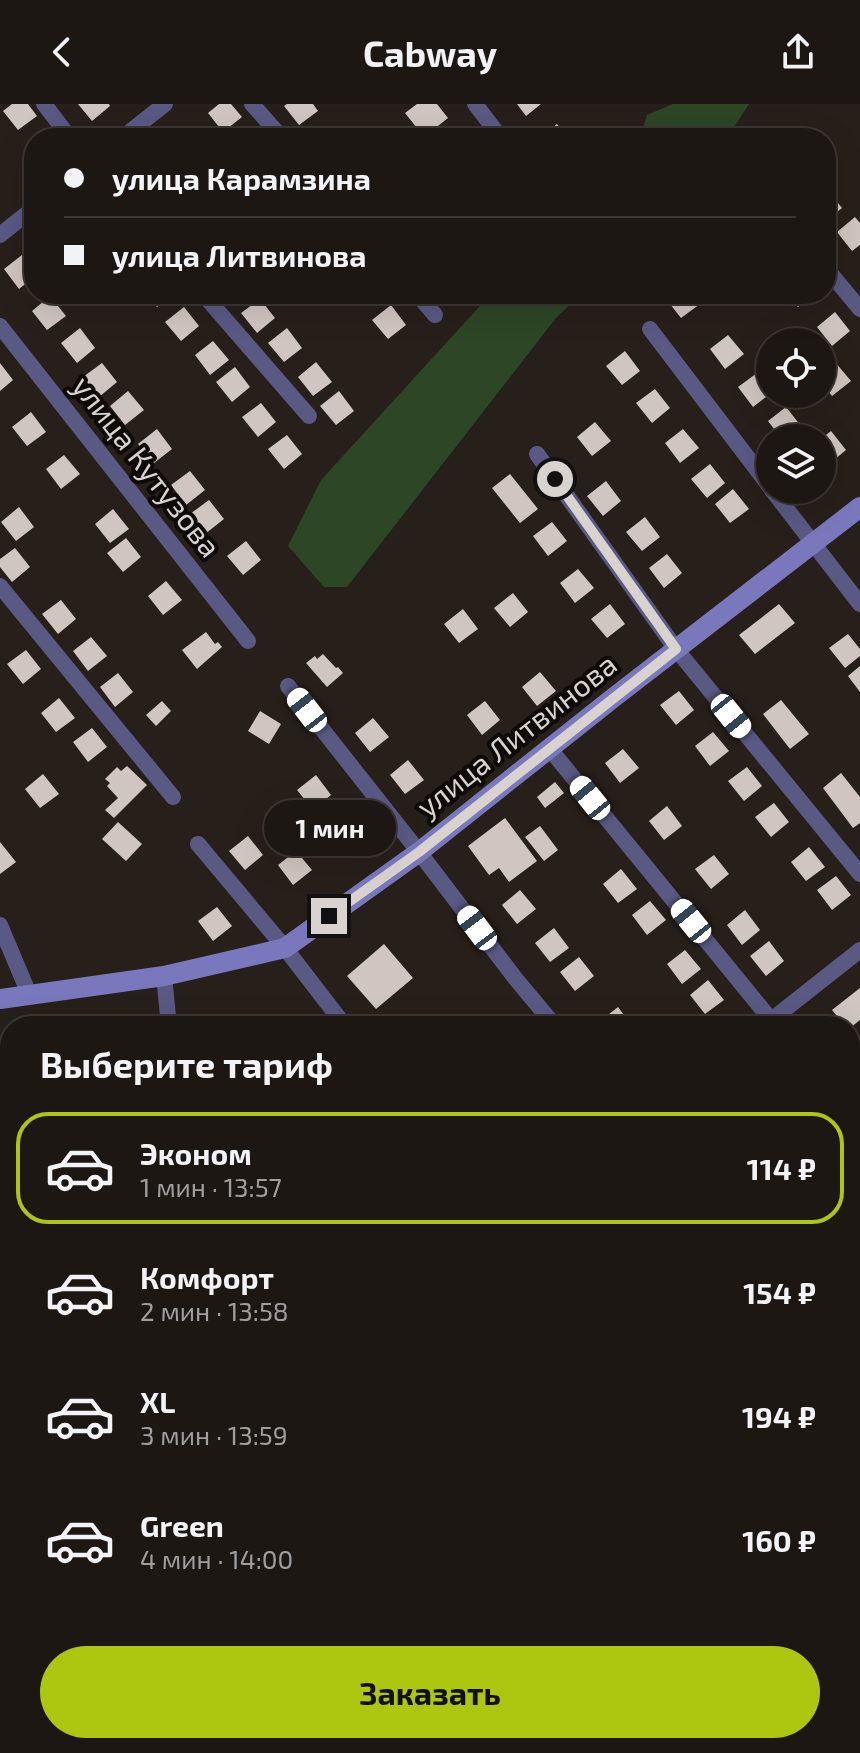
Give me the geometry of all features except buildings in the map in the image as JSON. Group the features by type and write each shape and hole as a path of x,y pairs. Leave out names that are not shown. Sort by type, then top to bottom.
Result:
{"street":[{"path":"44,104 62,128"},
{"path":"135,128 165,104"},
{"path":"252,104 273,128"},
{"path":"475,104 493,128"},
{"path":"0,235 24,216"},
{"path":"836,280 860,309"},
{"path":"212,304 309,416"},
{"path":"426,304 435,315"},
{"name":"улица Кутузова","path":"0,326 248,641"},
{"path":"650,329 756,469"},
{"path":"537,454 676,649 860,874"},
{"path":"782,504 860,604"},
{"name":"улица Литвинова","path":"0,999 164,976 285,948 419,852 860,507"},
{"path":"0,586 173,797"},
{"path":"288,686 547,1016"},
{"path":"549,748 764,1016"},
{"path":"198,844 337,1016"},
{"path":"0,925 29,994"},
{"path":"780,1016 860,950"},
{"path":"164,976 168,1016"}],"green space":[{"path":"673,104 749,104 733,128 643,128 647,115"},
{"path":"482,304 571,304 556,318 347,587 324,587 288,546 321,480"}],"route":[{"path":"329,916 419,852 676,649 555,479"}]}
